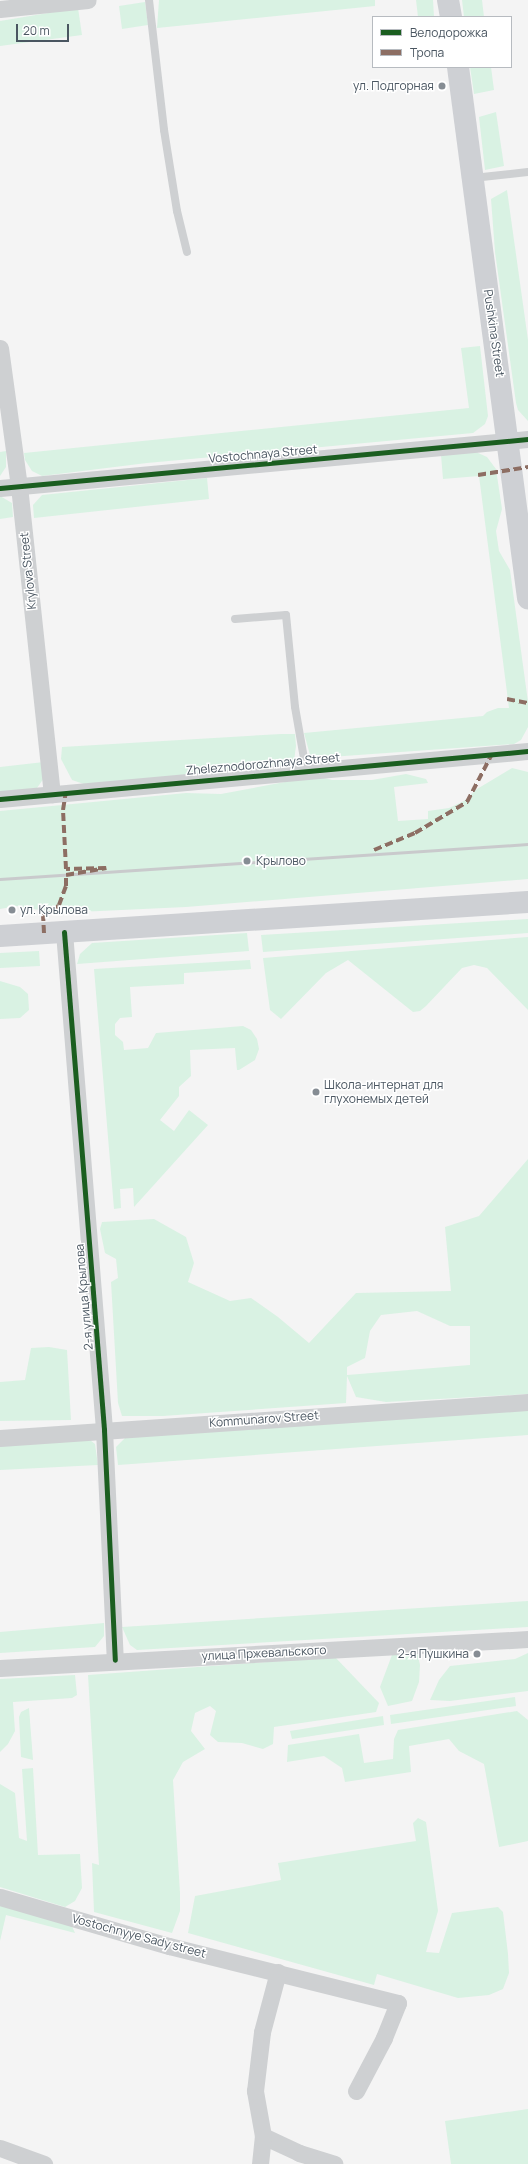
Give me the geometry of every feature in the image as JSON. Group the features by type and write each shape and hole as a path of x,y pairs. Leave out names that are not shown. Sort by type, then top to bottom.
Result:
{"main road":[{"path":"448,0 451,16"},
{"name":"Pushkina Street","path":"458,68 473,178 518,440 528,598"},
{"path":"0,936 528,902"}],"street":[{"path":"0,9 88,0"},
{"name":"Krylova Street","path":"0,348 19,486 52,794"},
{"name":"Vostochnaya Street","path":"0,488 518,440"},
{"name":"Zheleznodorozhnaya Street","path":"0,800 306,770 528,751"},
{"name":"2-я улица Крылова","path":"64,932 104,1430 115,1660"},
{"name":"Kommunarov Street","path":"0,1438 81,1434 104,1430 528,1402"},
{"name":"улица Пржевальского","path":"0,1668 115,1660 528,1639"},
{"name":"Vostochnyye Sady street","path":"0,1897 169,1946 398,2003 384,2038 356,2091"},
{"path":"260,2164 263,2136 255,2092 262,2032 278,1972"},
{"path":"263,2136 300,2153 334,2164"},
{"path":"0,2148 44,2164"}],"lane":[{"path":"149,0 164,130 177,210 188,252"},
{"path":"473,178 528,172"},
{"path":"235,619 286,615 295,707 306,770"}],"green space":[{"path":"159,0 375,0 375,6 157,28"},
{"path":"416,0 433,0 434,16 418,16"},
{"path":"462,0 482,0 484,16 464,16"},
{"path":"145,2 148,25 122,29 119,6"},
{"path":"78,8 82,35 0,46 0,21"},
{"path":"470,68 491,68 494,90 474,94"},
{"path":"496,112 504,166 485,170 479,117"},
{"path":"507,190 528,340 528,421 518,410 516,403 495,252 491,199"},
{"path":"480,346 488,416 485,424 473,433 147,463 42,476 32,471 25,460 24,453 469,408 461,348"},
{"path":"6,451 6,467 0,476 0,452"},
{"path":"476,452 487,457 496,469 502,509 496,531 499,551 510,570 528,702 528,727 521,740 514,744 316,758 310,755 304,733 483,716 487,712 498,708 509,708 479,476 443,479 441,455"},
{"path":"207,478 209,499 34,518 33,505 42,495"},
{"path":"0,496 12,503 13,517 0,519"},
{"path":"295,734 296,746 294,761 283,766 84,784 72,780 61,759 62,747"},
{"path":"44,762 44,778 37,788 0,792 0,767"},
{"path":"512,768 528,772 528,879 186,907 57,913 17,906 0,909 0,811 186,793 221,794 317,776 332,780 372,780 406,774 426,779 428,783 394,787 398,821 428,819 428,811 449,808 464,801 477,789"},
{"path":"528,919 528,933 263,952 261,935"},
{"path":"247,933 249,951 77,964 80,954 92,943"},
{"path":"528,937 528,1010 487,968 474,965 462,968 426,1006 420,1011 413,1012 348,960 326,973 281,1019 270,1010 263,958"},
{"path":"39,951 40,966 0,968 0,953"},
{"path":"250,960 251,969 184,973 184,984 130,987 132,1017 120,1018 115,1024 115,1035 123,1042 124,1050 148,1048 156,1033 243,1026 251,1030 257,1039 259,1049 255,1060 239,1070 237,1070 235,1048 190,1050 191,1076 179,1087 179,1096 160,1120 174,1131 189,1110 208,1125 134,1207 133,1188 120,1189 121,1208 114,1209 94,969"},
{"path":"0,981 20,987 28,994 29,1010 20,1018 0,1019"},
{"path":"528,1159 528,1394 386,1402 356,1397 347,1376 346,1403 163,1416 122,1416 118,1403 111,1282 118,1278 116,1259 105,1253 100,1229 102,1222 154,1219 186,1237 194,1263 188,1282 230,1301 251,1298 278,1317 309,1343 356,1293 451,1291 445,1227 479,1216","holes":["417,1311 450,1326 470,1326 470,1365 347,1375 347,1367 365,1358 370,1331 381,1315"]},
{"path":"49,1347 67,1350 71,1420 0,1421 0,1382 25,1380 31,1348"},
{"path":"528,1408 528,1435 118,1465 116,1447 127,1436"},
{"path":"90,1440 95,1444 98,1465 0,1470 0,1444"},
{"path":"528,1601 528,1627 137,1650 130,1645 122,1627"},
{"path":"104,1623 104,1636 95,1647 0,1653 0,1632"},
{"path":"417,1652 420,1665 419,1682 412,1701 388,1706 380,1687 392,1655"},
{"path":"528,1653 528,1691 450,1701 430,1700 439,1680 450,1666 515,1659"},
{"path":"335,1657 379,1703 376,1712 274,1727 273,1744 263,1749 242,1743 218,1742 210,1735 216,1711 210,1706 195,1713 191,1731 205,1749 183,1762 173,1780 180,1911 172,1933 94,1912 92,1863 99,1865 88,1675"},
{"path":"75,1675 77,1695 72,1698 13,1702 15,1731 8,1744 0,1752 0,1679"},
{"path":"515,1697 516,1706 391,1724 390,1715"},
{"path":"29,1708 33,1760 21,1757 19,1717 21,1712"},
{"path":"517,1711 528,1720 528,1841 499,1847 484,1764 459,1751 449,1739 409,1746 411,1772 345,1782 342,1768 324,1756 287,1762 288,1745 359,1734 364,1763 393,1759 394,1739 398,1730"},
{"path":"383,1716 384,1725 292,1739 290,1731"},
{"path":"33,1768 38,1855 80,1854 82,1888 75,1901 65,1907 0,1887 0,1784 15,1793 19,1838 27,1841 22,1769"},
{"path":"418,1818 426,1822 438,1911 426,1952 439,1953 452,1913 498,1907 503,1912 508,1954 509,1973 503,1989 489,1995 458,1998 377,1974 374,1985 188,1933 195,1896 281,1880 278,1863 416,1841 413,1823"},
{"path":"0,1902 71,1924 75,1933 6,1915 0,1941"},
{"path":"528,2109 528,2164 451,2164 445,2121"}],"railway":[{"path":"0,879 528,844"}],"marked path":[{"path":"478,475 528,467"},
{"path":"507,699 528,703"},
{"path":"374,850 415,833 467,802 492,754"},
{"path":"44,933 43,916 53,911 59,905 66,886 66,875 106,868 66,869 63,810 66,792"}],"cycle path":[{"path":"0,488 528,439"},
{"path":"0,799 528,751"},
{"path":"64,932 104,1430 115,1660"}],"place":[{"name":"ул. Подгорная","path":"442,86"},
{"name":"Крылово","path":"247,861"},
{"name":"ул. Крылова","path":"12,910"},
{"name":"Школа-интернат для глухонемых детей","path":"316,1092"},
{"name":"2-я Пушкина","path":"477,1654"}]}
